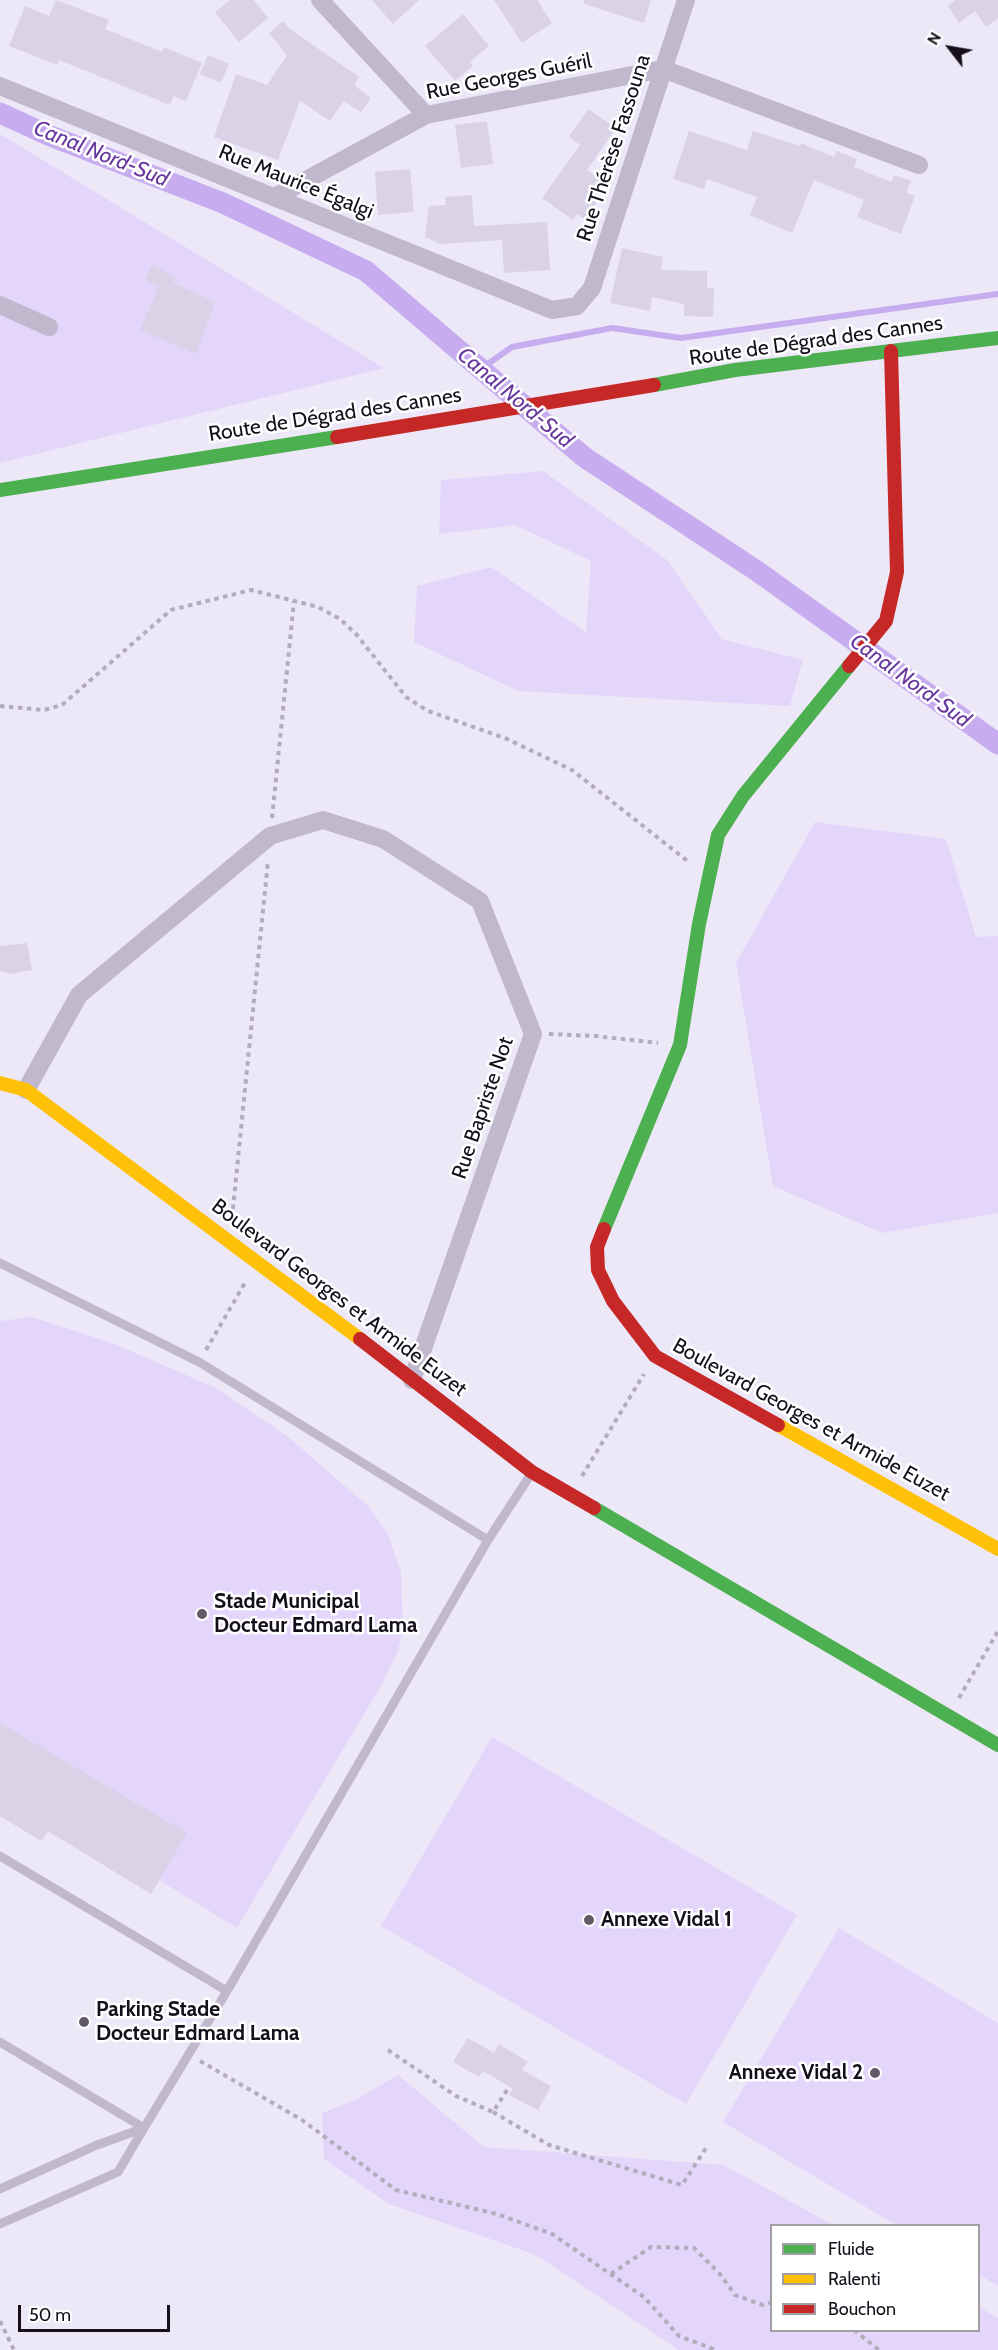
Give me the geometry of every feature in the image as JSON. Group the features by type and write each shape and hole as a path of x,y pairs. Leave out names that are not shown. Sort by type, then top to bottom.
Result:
{"street":[{"path":"320,0 426,115"},
{"name":"Rue Thérèse Fassouna","path":"577,306 592,288 686,0"},
{"path":"663,69 919,165"},
{"name":"Rue Georges Guéril","path":"275,197 426,115 663,69"},
{"name":"Rue Maurice Égalgi","path":"0,86 552,310 577,306"},
{"path":"0,305 49,327"},
{"name":"Route de Dégrad des Cannes","path":"0,490 585,397 735,370 998,338"},
{"name":"Boulevard Georges et Armide Euzet","path":"891,351 897,572 886,621 743,796 718,835 699,924 680,1045 597,1247 598,1270 613,1301 655,1356 998,1549"},
{"name":"Rue Bapriste Not","path":"26,1090 79,995 270,836 323,820 383,839 480,901 533,1034 412,1380"},
{"name":"Boulevard Georges et Armide Euzet","path":"0,1083 26,1090 532,1472 998,1745"}],"lane":[{"path":"0,1263 200,1362 488,1540"},
{"path":"0,2224 118,2172 227,1991 488,1540 532,1472"},
{"path":"0,1856 227,1991"},
{"path":"0,2042 144,2128"},
{"path":"0,2189 97,2145 144,2128"}],"path":[{"path":"0,706 44,710 62,705 171,610 251,590 318,607 340,619 356,633 406,697 428,711 507,739 572,770 627,811 708,878"},
{"path":"230,1242 294,601"},
{"path":"533,1034 596,1036 680,1045"},
{"path":"200,1362 257,1263"},
{"path":"571,1494 655,1356"},
{"path":"948,1716 998,1631"},
{"path":"388,2050 456,2096 493,2112 549,2145 682,2185 706,2148"},
{"path":"189,2054 302,2120 396,2190 497,2214 552,2234 644,2296 679,2336 716,2350"},
{"path":"493,2112 509,2087"},
{"path":"611,2274 651,2247 694,2248 720,2274 735,2295 763,2305 770,2302"},
{"path":"0,2321 14,2350"},
{"path":"855,2332 879,2350"}],"shaded area":[{"path":"0,134 384,368 0,463"},
{"path":"543,471 667,560 722,639 803,660 790,706 518,691 414,642 417,586 491,567 586,632 591,561 515,525 439,534 441,480"},
{"path":"815,822 946,839 976,937 998,936 998,1213 882,1233 773,1186 736,963"},
{"name":"Stade Municipal Docteur Edmard Lama","path":"32,1317 112,1343 216,1388 287,1436 368,1506 388,1534 401,1572 403,1630 398,1651 383,1682 237,1928 159,1880 151,1894 48,1831 41,1841 0,1816 0,1321"},
{"name":"Annexe Vidal 1","path":"492,1737 797,1915 686,2104 381,1926"},
{"name":"Annexe Vidal 2","path":"839,1928 998,2023 998,2286 980,2276 980,2224 894,2224 723,2122"},
{"path":"398,2075 484,2147 724,2165 831,2224 770,2224 770,2332 980,2332 980,2308 998,2318 998,2350 679,2350 536,2255 389,2204 324,2159 322,2113 355,2100"}],"building":[{"path":"56,0 109,20 105,29 162,52 164,47 202,63 186,101 174,96 170,105 59,60 57,65 9,46 25,6 49,16"},
{"path":"230,0 254,0 268,18 239,42 215,12"},
{"path":"372,0 419,0 393,24"},
{"path":"494,0 537,0 552,23 522,43"},
{"path":"584,0 651,0 644,23 584,4"},
{"path":"956,0 998,0 998,18 986,27 975,11 959,23 948,6"},
{"path":"463,14 489,46 470,62 473,66 455,81 425,46"},
{"path":"283,21 290,29 359,77 354,85 371,98 361,112 344,101 330,121 300,101 278,160 214,137 236,74 267,85 287,55 269,33"},
{"path":"208,55 229,64 221,83 200,74"},
{"path":"588,109 616,128 587,170 608,185 585,219 577,214 573,220 542,198 580,145 569,137"},
{"path":"487,121 493,164 461,168 455,125"},
{"path":"689,131 747,150 753,131 800,146 801,143 834,157 837,151 857,159 854,167 891,182 894,175 911,181 906,193 915,196 901,234 857,217 864,200 814,180 792,233 750,215 757,197 707,179 704,189 673,179"},
{"path":"410,169 414,212 378,215 375,172"},
{"path":"472,195 474,226 547,222 550,270 504,273 502,240 440,244 425,237 429,206 446,205 445,197"},
{"path":"622,248 663,257 661,270 707,271 707,288 714,288 713,317 684,316 684,304 652,297 650,311 610,303"},
{"path":"152,265 176,277 173,283 215,302 196,354 140,330 159,287 145,280"},
{"path":"27,943 32,970 10,974 0,971 0,946"},
{"path":"0,1723 187,1833 151,1894 48,1831 41,1841 0,1816"},
{"path":"468,2038 494,2053 499,2044 528,2062 522,2070 551,2086 538,2110 509,2095 513,2089 483,2071 479,2077 453,2062"}],"waterway":[{"name":"Canal Nord-Sud","path":"0,113 48,135 223,203 366,271 584,457 757,571 998,744"},
{"path":"482,368 512,347 612,328 681,338 998,294"}],"traffic: fast":[{"path":"654,385 735,370 998,338"},
{"path":"0,490 337,437"},
{"path":"604,1229 680,1045 699,924 718,835 743,796 849,666"},
{"path":"594,1508 998,1745"}],"traffic: slow":[{"path":"0,1083 26,1090 360,1339"},
{"path":"778,1425 998,1549"}],"traffic: jam":[{"path":"849,666 886,621 897,572 891,351"},
{"path":"337,437 654,385"},
{"path":"604,1229 597,1247 598,1270 613,1301 655,1356 778,1425"},
{"path":"360,1339 532,1472 594,1508"}],"place":[{"name":"Stade Municipal Docteur Edmard Lama","path":"202,1614"},
{"name":"Annexe Vidal 1","path":"589,1920"},
{"name":"Parking Stade Docteur Edmard Lama","path":"84,2022"},
{"name":"Annexe Vidal 2","path":"875,2073"}]}
